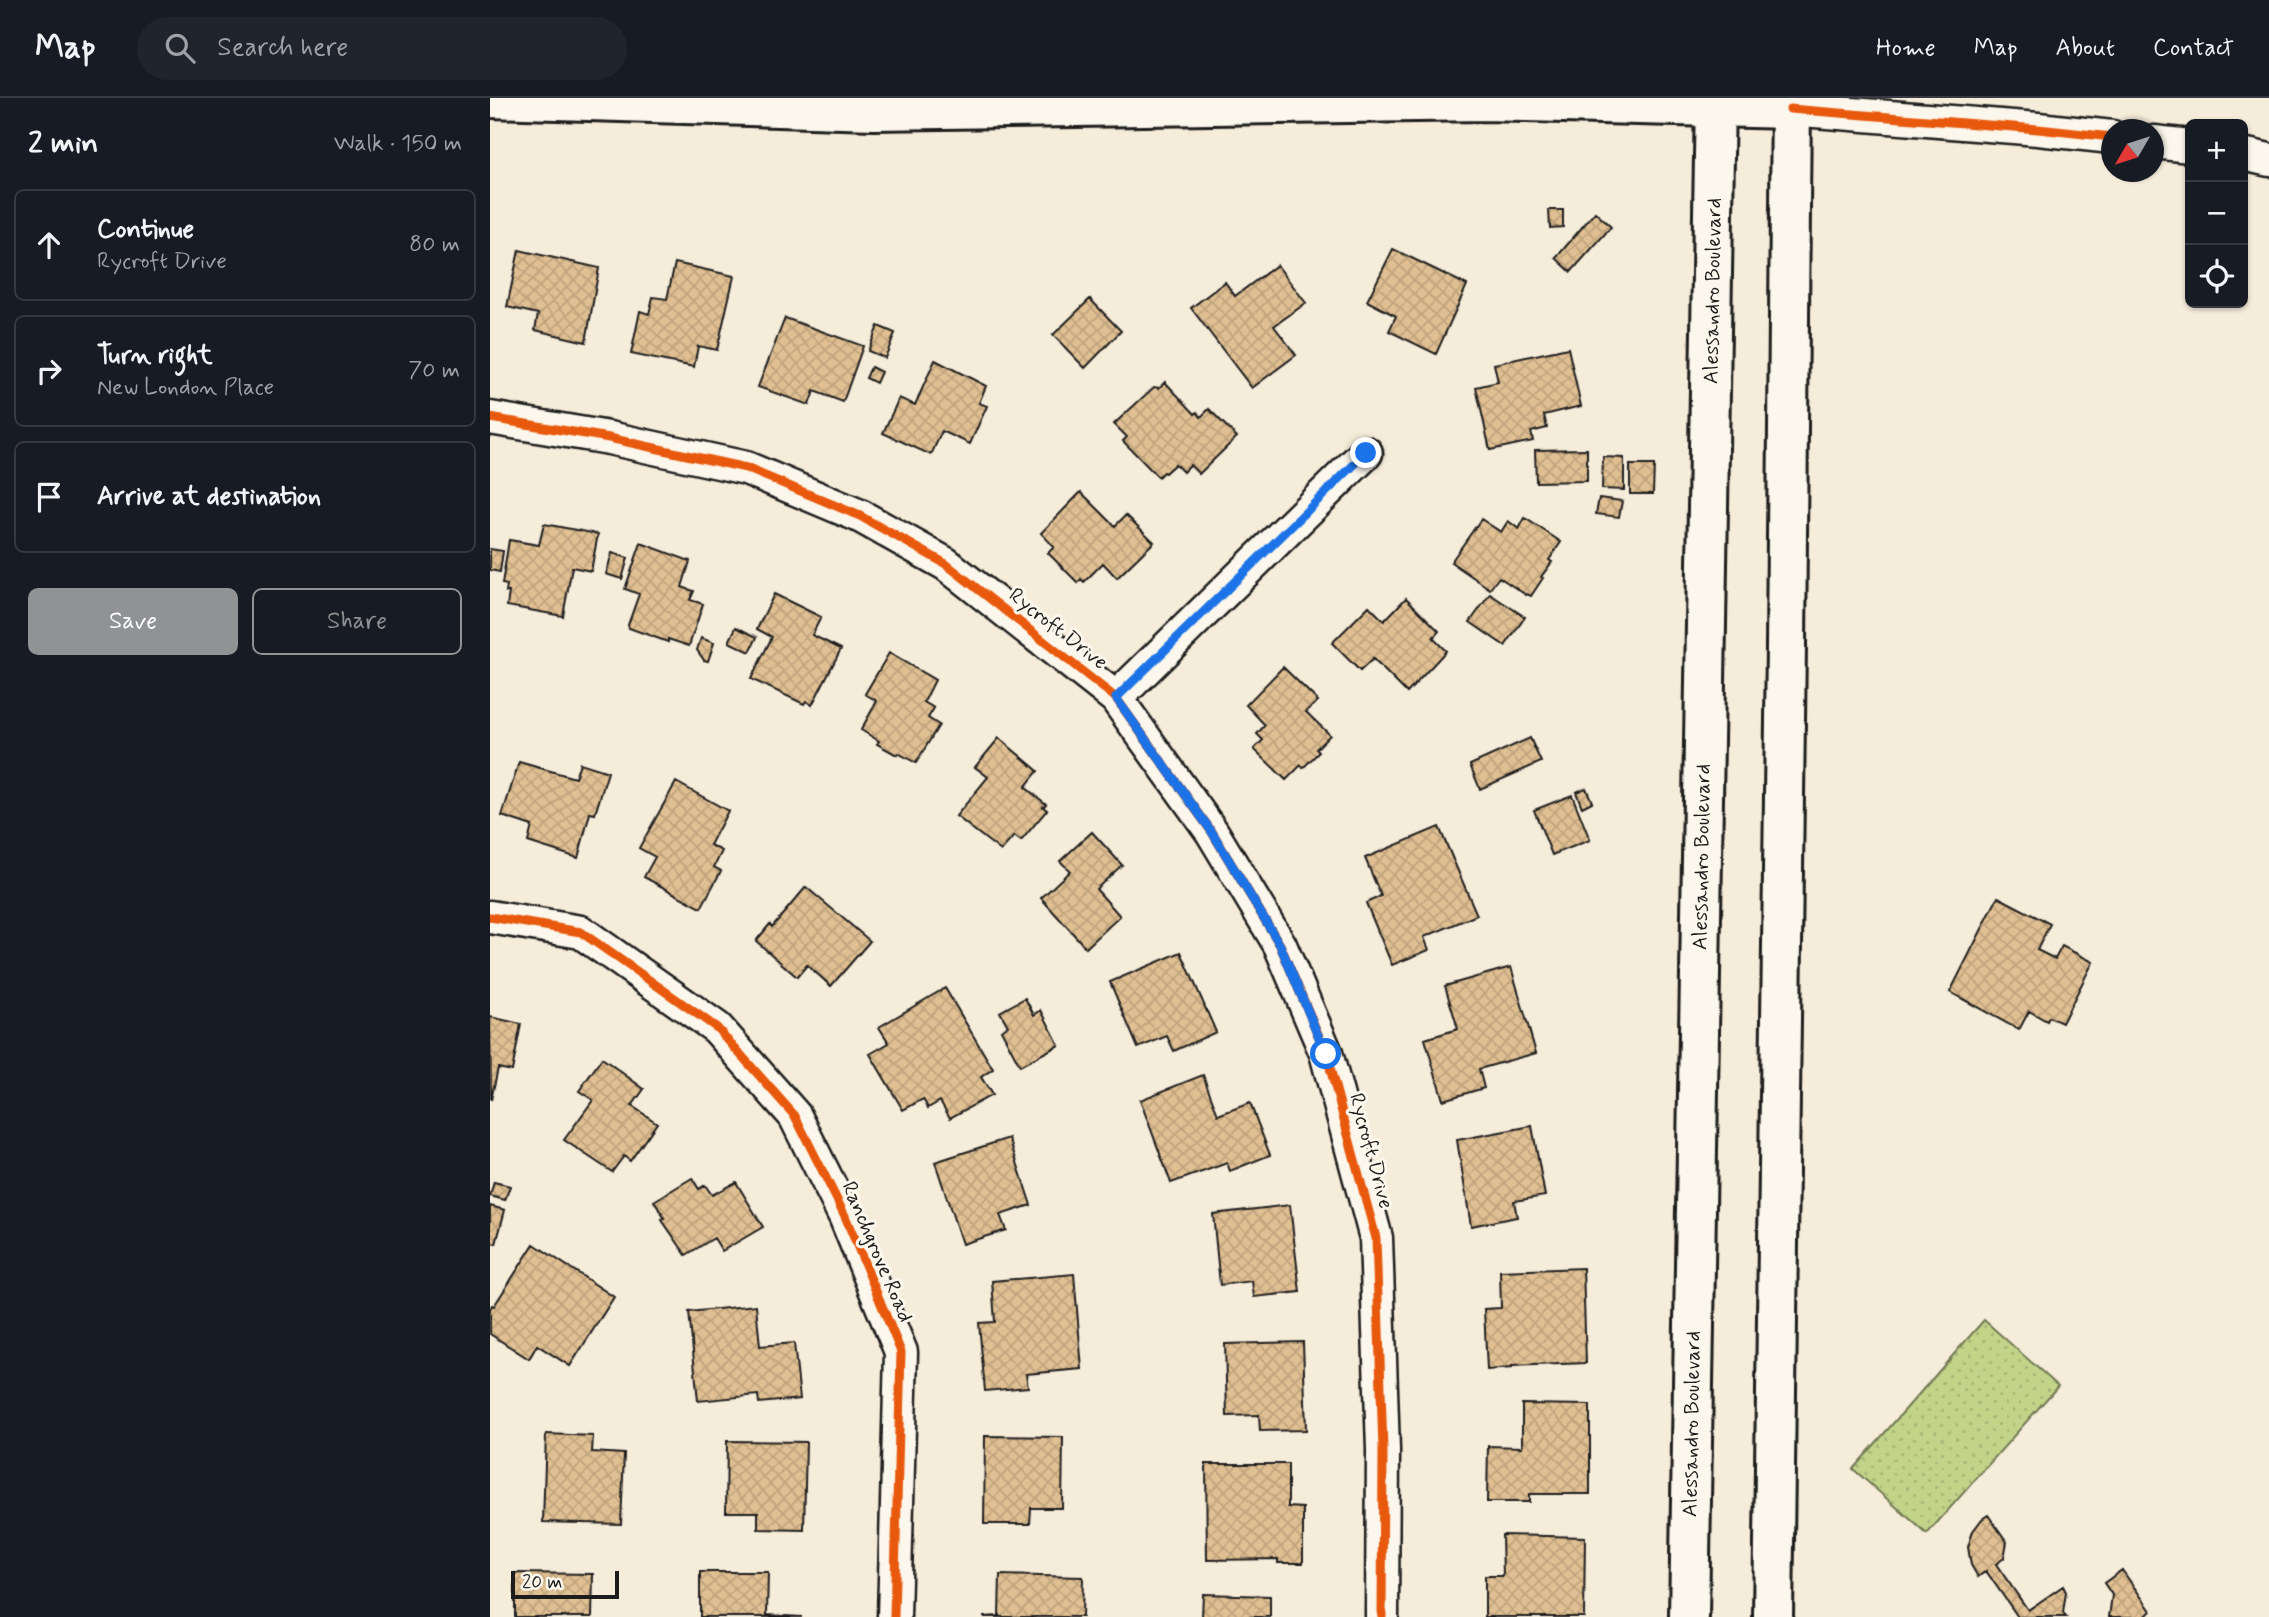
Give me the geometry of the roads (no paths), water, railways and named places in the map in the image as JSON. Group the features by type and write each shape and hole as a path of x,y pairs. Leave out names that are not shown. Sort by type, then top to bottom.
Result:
{"main road":[{"path":"490,98 874,110 1485,101 1790,104 1773,1617"},
{"name":"Alessandro Boulevard","path":"1689,1617 1715,169 1714,102"}],"street":[{"path":"1790,104 2101,136"},
{"path":"2164,143 2185,145"},
{"path":"2248,155 2269,160"},
{"name":"Rycroft Drive","path":"490,418 609,439 746,468 860,516 946,564 1116,698 1212,832 1280,945 1326,1054 1377,1238 1383,1450 1382,1617"},
{"path":"1116,698 1366,453"},
{"name":"Ranchgrove Road","path":"490,917 581,932 717,1028 795,1116 845,1216 901,1352 894,1617"}]}
